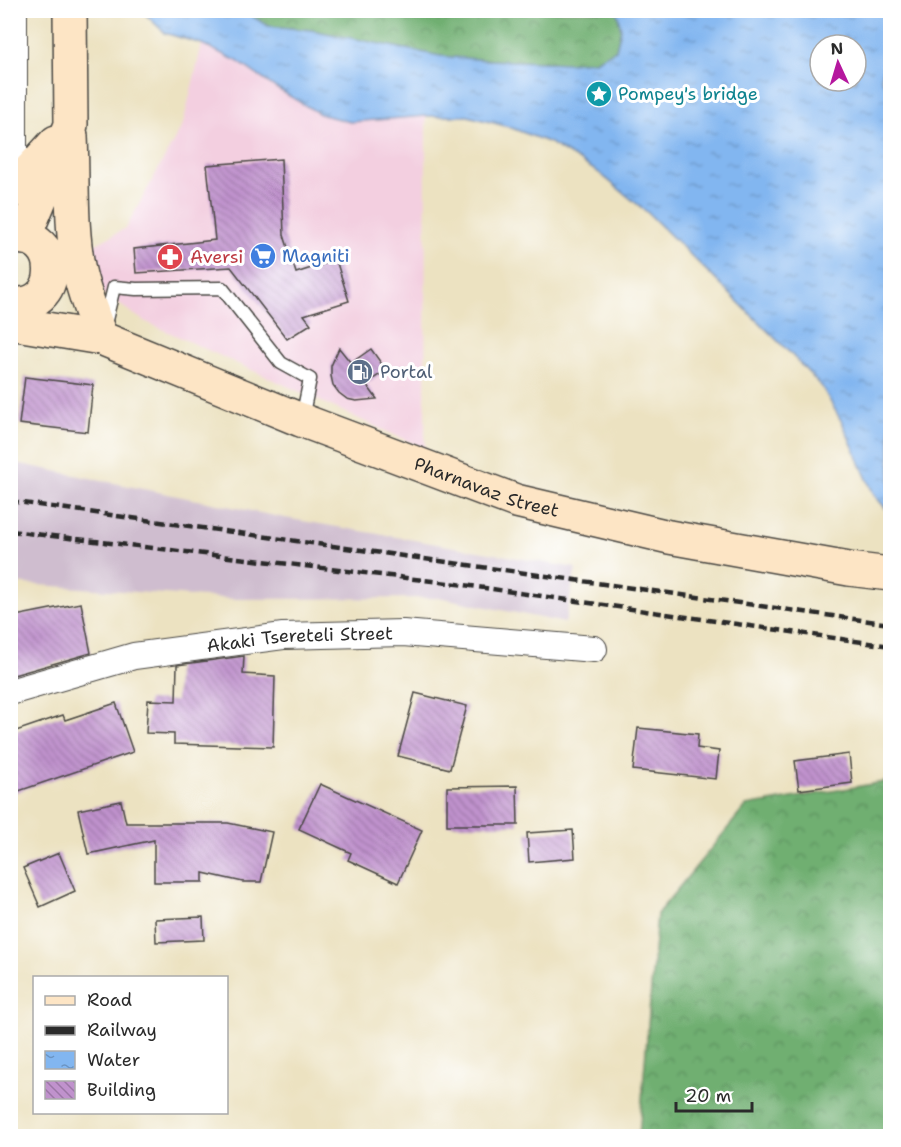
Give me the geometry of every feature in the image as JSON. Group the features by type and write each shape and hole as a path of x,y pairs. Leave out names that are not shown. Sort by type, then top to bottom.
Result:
{"main road":[{"path":"70,10 73,200 79,269 88,303 102,338"},
{"path":"10,192 71,112"},
{"path":"10,303 34,300 48,285 51,275 48,256 43,248 34,242 17,238 71,112"},
{"path":"48,285 102,338"},
{"path":"10,323 102,338"},
{"name":"Pharnavaz Street","path":"102,338 301,420 516,501 669,537 849,569 891,574"}],"street":[{"path":"14,10 14,149"},
{"name":"Akaki Tsereteli Street","path":"10,692 134,656 283,636 403,633 594,649"}],"lane":[{"path":"102,338 114,287 222,288 281,363 310,379 301,420"}],"shaded area":[{"path":"202,44 237,61 276,88 350,122 426,116 425,449 144,321 74,274 65,261 126,228 183,124"},
{"path":"11,462 285,518 576,568 565,623 443,598 234,599 11,583"}],"green space":[{"path":"250,11 617,11 621,29 616,50 595,61 568,63 487,60 439,56 311,30 268,26 253,17"},
{"path":"890,781 890,1136 639,1136 657,914 746,806"}],"water":[{"path":"142,11 250,11 253,17 268,26 311,30 440,56 568,63 595,61 616,50 621,29 617,11 890,11 890,61 883,68 881,79 890,92 890,513 874,495 843,424 822,387 648,213 598,172 550,143 509,127 468,116 426,116 350,122 320,114 237,61 202,44 165,33"}],"building":[{"path":"281,159 284,235 296,273 336,260 349,301 304,315 311,324 287,339 231,267 136,273 134,249 215,240 207,165"},
{"path":"339,348 351,363 371,349 386,370 366,384 377,399 356,401 347,399 333,385 331,366"},
{"path":"25,377 93,385 88,432 19,424"},
{"path":"81,603 91,653 10,676 10,617"},
{"path":"244,656 243,674 275,676 273,747 174,744 174,734 146,733 148,700 176,701 177,665"},
{"path":"415,693 467,706 450,769 398,756"},
{"path":"116,703 133,752 10,794 10,733 63,715 65,720"},
{"path":"638,728 698,734 697,748 719,751 716,779 633,770"},
{"path":"849,754 852,783 799,790 795,761"},
{"path":"320,784 422,830 398,883 348,860 351,853 299,829"},
{"path":"517,786 518,825 447,825 447,787"},
{"path":"121,801 126,823 228,823 272,832 261,882 243,882 203,873 203,882 154,882 154,840 88,854 78,810"},
{"path":"573,830 575,858 529,862 527,833"},
{"path":"59,853 75,891 40,907 23,868"},
{"path":"203,917 204,940 156,942 155,919"}],"railway":[{"path":"10,501 890,624"},
{"path":"10,531 457,584 890,646"}],"place":[{"name":"Pompey's bridge","path":"599,94"},
{"name":"Magniti","path":"263,256"},
{"name":"Aversi","path":"170,257"},
{"name":"Portal","path":"360,372"}]}
